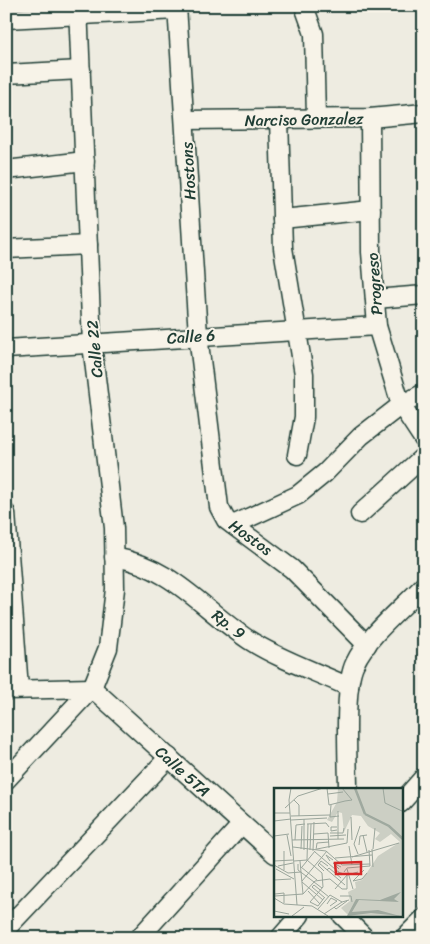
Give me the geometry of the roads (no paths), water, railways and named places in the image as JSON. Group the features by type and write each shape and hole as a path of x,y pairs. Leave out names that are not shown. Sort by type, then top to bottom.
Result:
{"street":[{"path":"304,6 314,34 316,118"},
{"path":"6,19 78,11 177,8"},
{"name":"Hostons","path":"177,8 198,335"},
{"name":"Calle 22","path":"78,11 92,344 114,528 115,589 108,648 92,688"},
{"path":"6,74 81,70"},
{"name":"Narciso Gonzalez","path":"185,120 370,118 424,113"},
{"name":"Progreso","path":"370,118 371,210 377,326 401,405 424,440"},
{"path":"279,119 283,248 298,330 305,397 304,417 297,456"},
{"path":"6,170 85,161"},
{"path":"282,219 371,210"},
{"path":"6,249 88,245"},
{"path":"375,299 424,295"},
{"name":"Calle 6","path":"6,349 198,335 377,326"},
{"name":"Hostos","path":"198,335 218,507 221,514 232,526 292,568 367,644"},
{"path":"232,526 298,496 325,473 362,436 401,405 424,393"},
{"path":"360,514 424,456"},
{"path":"6,513 12,689 92,688"},
{"name":"Rp. 9","path":"114,557 130,559 152,567 172,579 248,639 349,687"},
{"path":"348,788 349,687 354,663 367,644 421,593"},
{"path":"6,780 92,688"},
{"name":"Calle 5TA","path":"92,688 274,853"},
{"path":"6,929 168,757"},
{"path":"402,802 424,777"},
{"path":"139,938 242,824"},
{"path":"280,938 299,916"},
{"path":"343,916 365,938"},
{"path":"404,938 424,918"}]}
